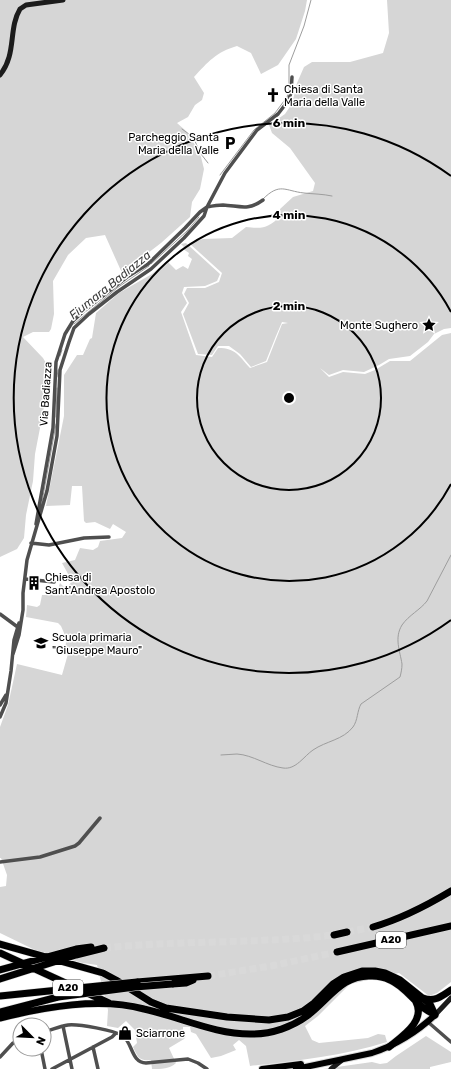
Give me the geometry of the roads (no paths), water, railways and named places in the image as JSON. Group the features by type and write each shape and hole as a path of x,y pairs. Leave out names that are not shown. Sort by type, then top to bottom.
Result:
{"highway":[{"name":"A20","path":"373,927 392,921 414,911 451,891"},
{"name":"A20","path":"337,952 448,926"},
{"path":"334,935 347,932"},
{"path":"0,944 94,970 116,980 151,1002 171,1009 228,1017 269,1020 288,1018 307,1009 324,996"},
{"path":"0,970 76,949 104,948"},
{"path":"0,979 91,949"},
{"path":"0,953 111,1004"},
{"path":"0,1018 32,1010 59,1006 111,1004 144,1008 227,1033 253,1034 276,1030 296,1022 310,1013 333,984 344,977 362,971 375,971 396,977 417,998 422,1006 435,1015"},
{"path":"0,1012 58,997 186,981 205,977"},
{"name":"A20","path":"0,996 152,980 170,982"},
{"path":"417,998 429,1000 436,999 451,990"},
{"path":"389,1047 402,1037 417,1020 419,1011 417,998"}],"main road":[{"path":"0,75 11,54 14,28 20,9 26,5 63,0"},
{"path":"296,1069 323,1067 389,1047 428,1022 451,998"},
{"path":"331,1069 343,1060"},
{"path":"262,1069 307,1064 323,1067"}],"street":[{"name":"Via Badiazza","path":"8,693 13,654 24,606 27,560 47,491 57,436 59,381 62,363 77,324 117,292 142,276 157,264 204,216 219,181 229,167 257,130 278,114 288,101 291,93 292,77"},
{"path":"207,207 224,205 243,208 252,207 263,200"},
{"name":"Via Badiazza","path":"36,528 36,515 53,428 56,362 63,337 73,321 109,291 148,264 200,212 207,207"},
{"path":"56,362 62,363"},
{"path":"31,543 49,545 84,538 110,537"},
{"path":"25,579 54,582"},
{"path":"0,614 19,628"},
{"path":"0,705 8,693"},
{"path":"0,717 6,703 8,693"},
{"path":"0,862 40,857 75,846 100,818"},
{"path":"428,1022 451,1042"},
{"path":"52,1029 69,1025 95,1028 116,1033 125,1038 135,1058 140,1062 148,1063 185,1059 198,1063 207,1069"},
{"path":"63,1026 72,1069"},
{"path":"52,1069 116,1033"},
{"path":"0,1057 12,1044"},
{"path":"93,1047 98,1069"},
{"path":"43,1057 45,1069"},
{"path":"198,1063 201,1069"}],"waterway":[{"name":"Fiumara Badiazza","path":"220,175 254,130 275,113 287,97 289,90 289,65 304,26 311,0"},
{"path":"182,129 193,137 201,154 208,163"},
{"path":"263,199 278,189 332,196"},
{"name":"Fiumara Badiazza","path":"151,264 187,231 199,217"},
{"name":"Fiumara Badiazza","path":"74,324 117,288 149,266"},
{"name":"Fiumara Badiazza","path":"60,356 62,350"},
{"name":"Fiumara Badiazza","path":"57,377 58,370"},
{"name":"Fiumara Badiazza","path":"56,417 57,388"},
{"name":"Fiumara Badiazza","path":"42,502 56,424"},
{"path":"221,755 237,754 249,756 277,767 288,768 296,765 318,747 339,738 349,731 355,724 361,704 400,677 402,664 398,644 398,635 402,625 427,601 451,555"}],"tunnel":[{"path":"347,932 373,927"},
{"path":"104,948 162,944 276,940 334,935"},
{"path":"208,976 271,966 337,952"}],"place":[{"name":"Chiesa di Santa Maria della Valle","path":"273,95"},
{"name":"Parcheggio Santa Maria della Valle","path":"230,143"},
{"name":"Monte Sughero","path":"429,325"},
{"name":"Chiesa di Sant'Andrea Apostolo","path":"34,583"},
{"name":"Scuola primaria \"Giuseppe Mauro\"","path":"41,643"},
{"name":"Sciarrone","path":"125,1033"}]}
